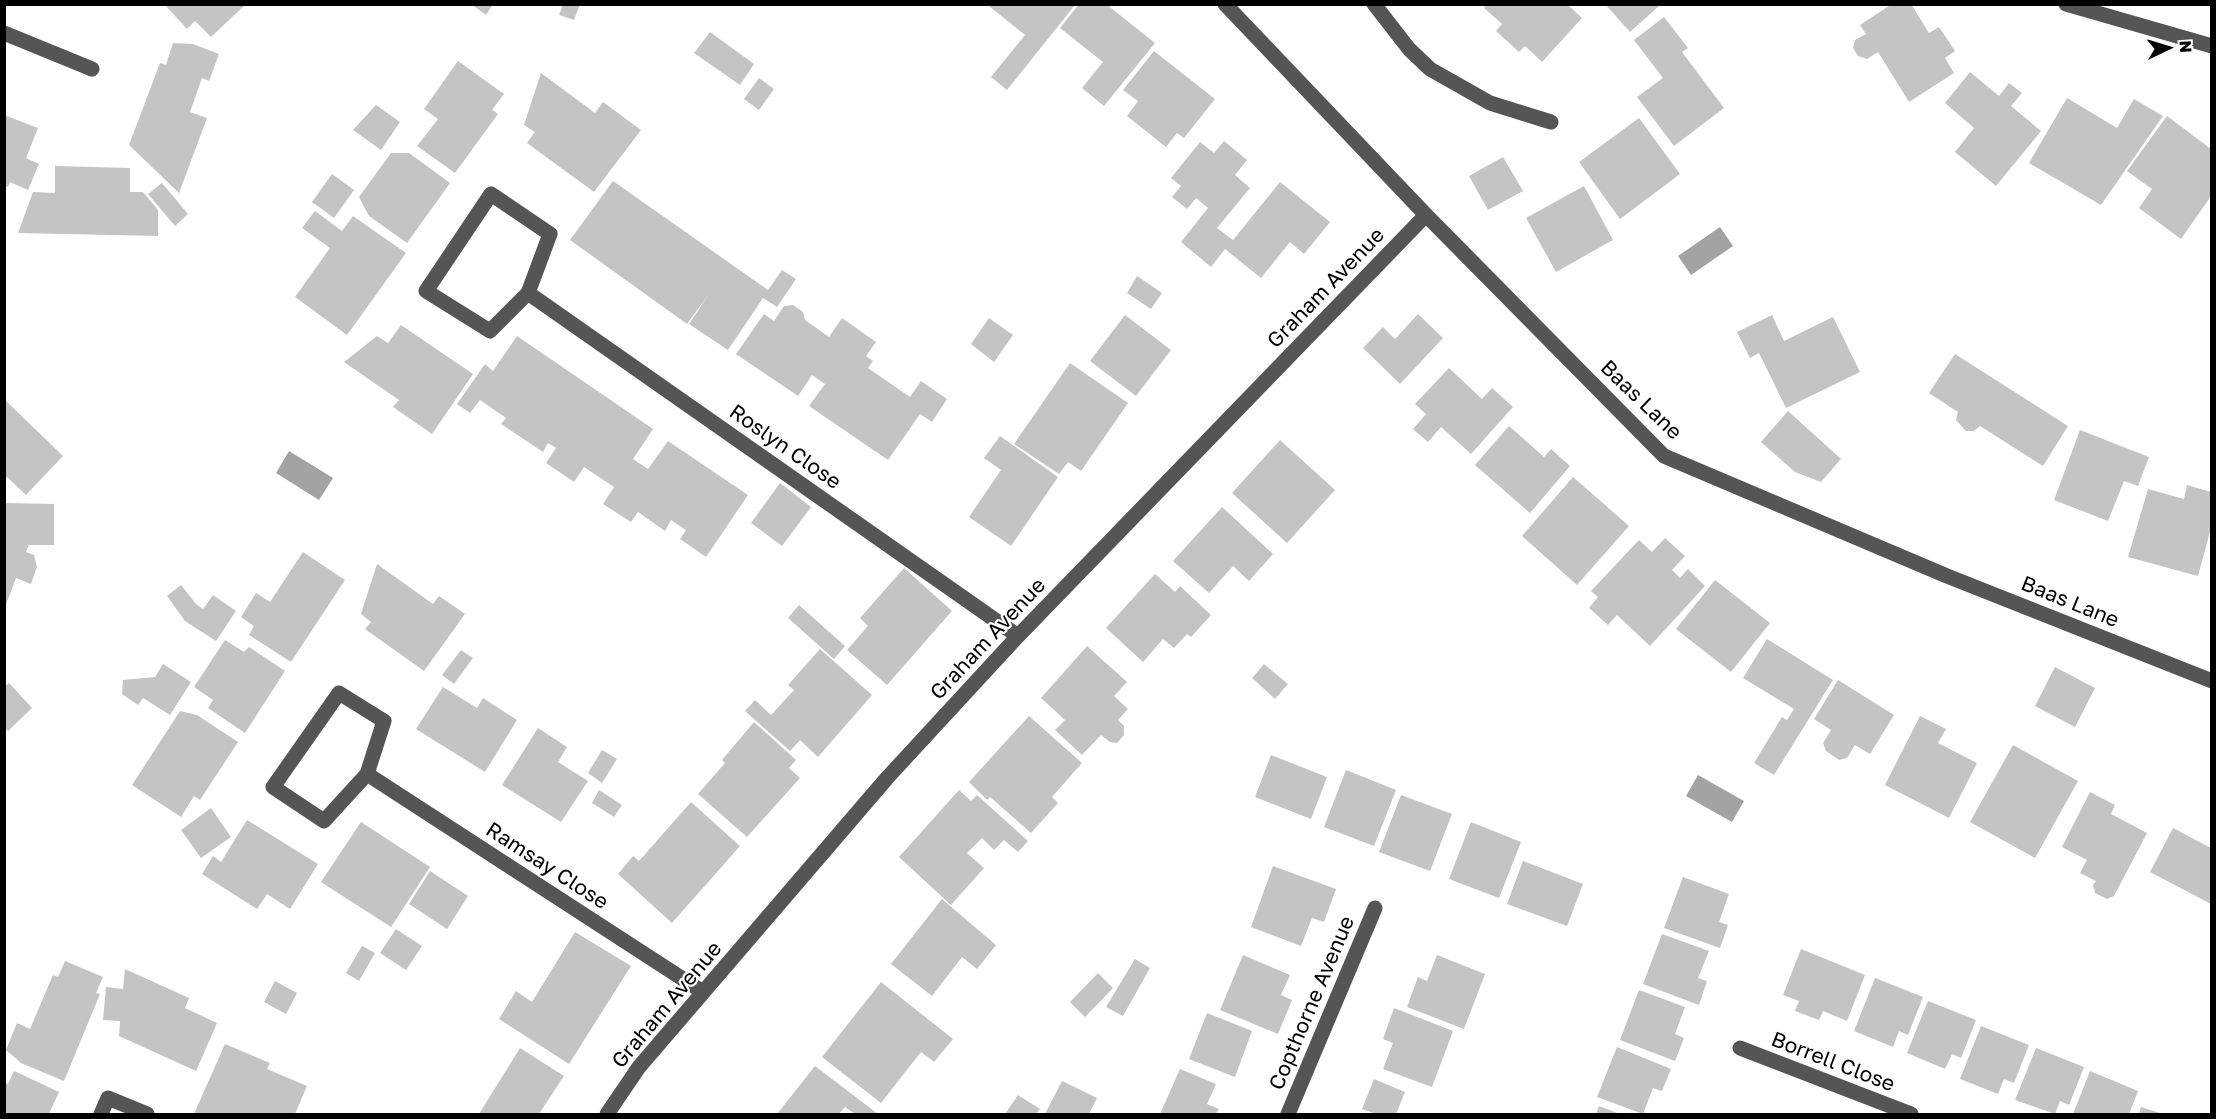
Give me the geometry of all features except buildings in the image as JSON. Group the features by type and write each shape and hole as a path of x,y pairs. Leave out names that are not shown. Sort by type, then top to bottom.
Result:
{"street":[{"name":"Baas Lane","path":"1225,4 1426,215 1664,456 1947,576 2211,681"},
{"path":"1374,4 1402,42 1430,69 1490,103 1551,122"},
{"path":"2066,4 2211,46"},
{"path":"4,33 92,69"},
{"path":"492,194 550,234 528,293 490,331 426,291 492,194"},
{"name":"Graham Avenue","path":"607,1114 639,1066 887,778 1018,636 1426,215"},
{"name":"Roslyn Close","path":"528,293 1018,636"},
{"path":"339,693 384,721 367,774 324,821 273,787 339,693"},
{"name":"Ramsay Close","path":"367,774 703,992"},
{"name":"Copthorne Avenue","path":"1288,1114 1375,908"},
{"name":"Borrell Close","path":"1740,1048 1911,1114"},
{"path":"102,1114 108,1098 147,1114"}],"shaded area":[{"path":"1720,227 1733,246 1691,275 1678,256"},
{"path":"289,451 333,478 319,500 276,473"},
{"path":"1698,775 1744,801 1732,822 1686,796"}]}
